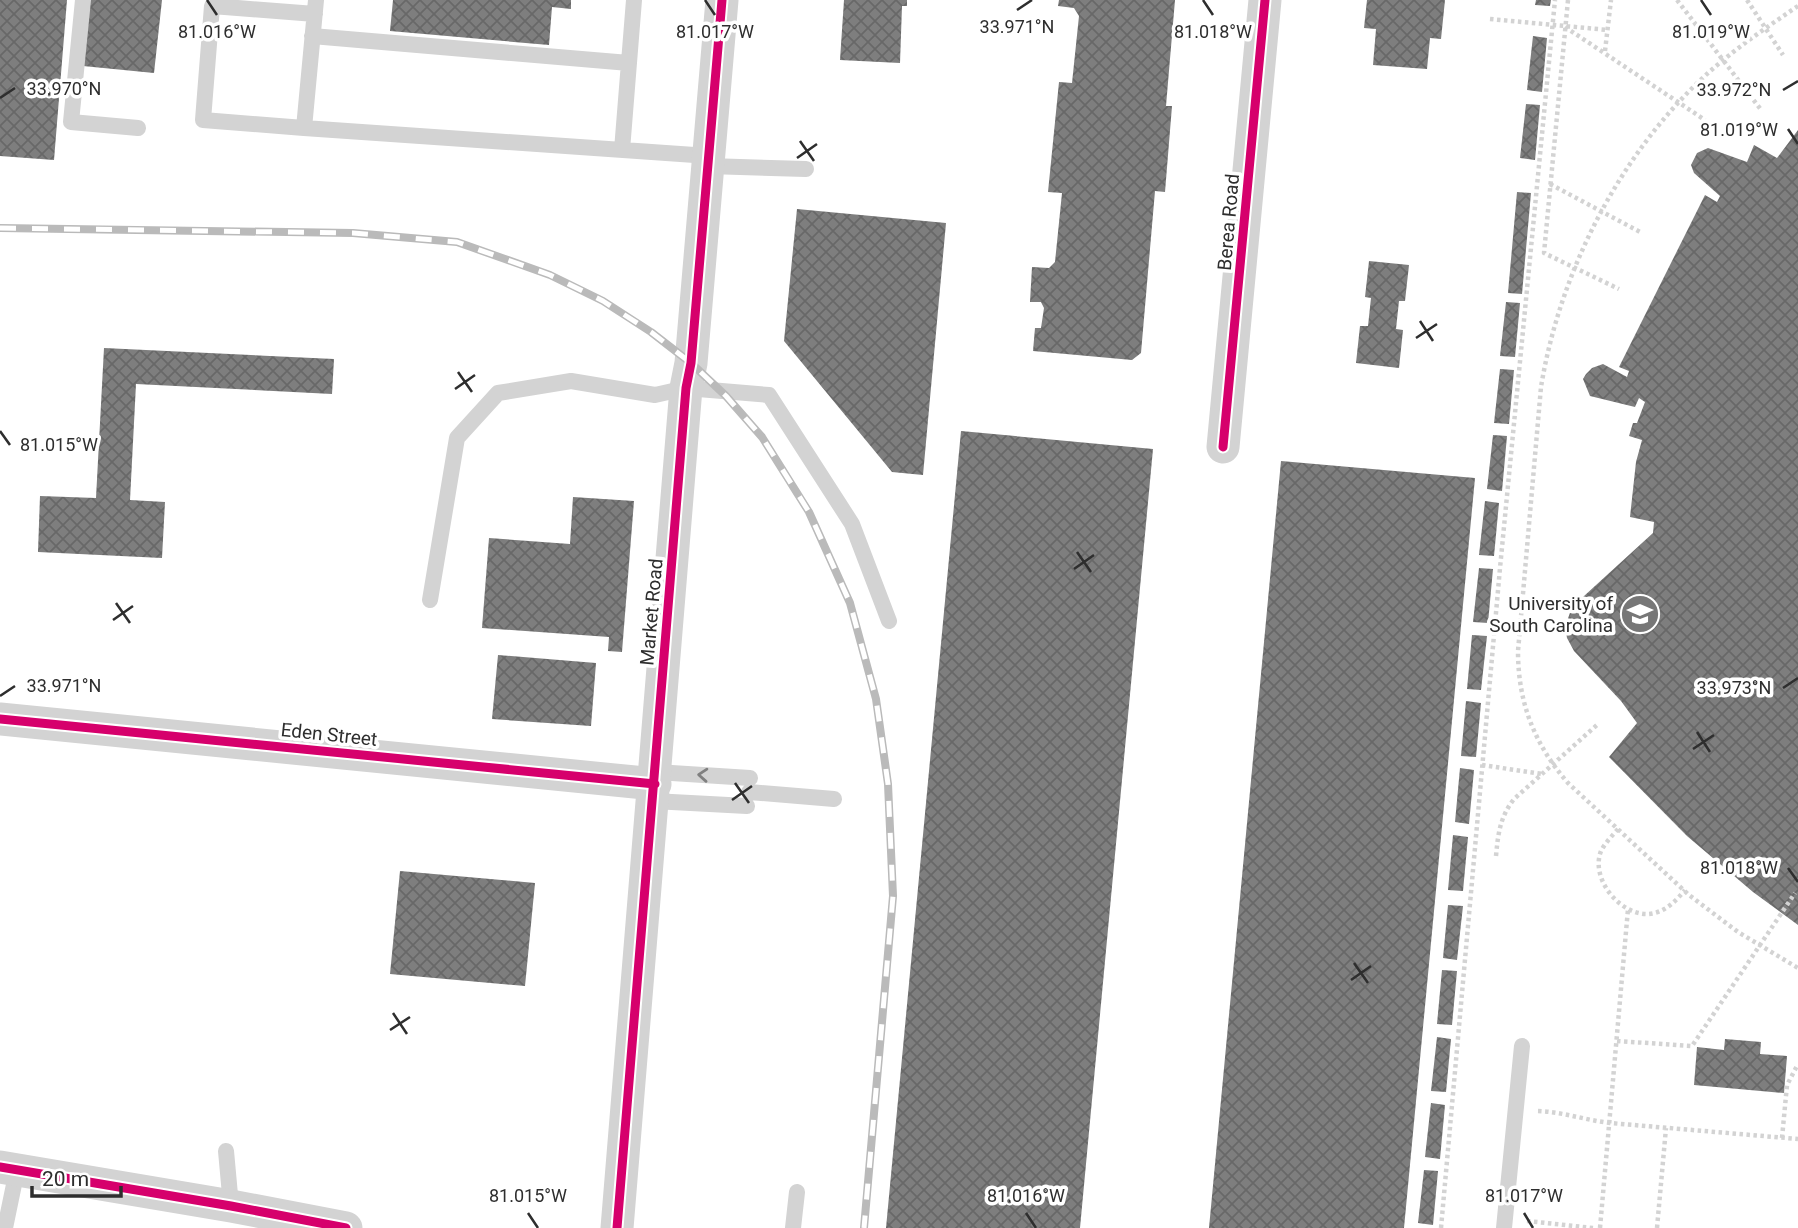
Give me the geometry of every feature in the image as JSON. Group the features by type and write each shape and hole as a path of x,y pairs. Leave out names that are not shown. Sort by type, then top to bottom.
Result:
{"street":[{"name":"Market Road","path":"617,1228 686,388 691,363 722,0"},
{"name":"Berea Road","path":"1223,447 1265,0"},
{"name":"Eden Street","path":"0,719 655,786"},
{"path":"9,1169 346,1228"}],"lane":[{"path":"83,0 71,122 138,128"},
{"path":"622,150 634,0"},
{"path":"304,128 315,7 212,6 203,120 304,128 622,150 708,161 806,169"},
{"path":"312,36 629,63"},
{"path":"429,600 457,438 498,393 571,381 655,395 686,388 769,395 852,524 889,621"},
{"path":"655,786 749,792"},
{"path":"655,786 834,799"},
{"path":"1505,1224 1521,1046"},
{"path":"226,1151 231,1206"},
{"path":"5,1228 9,1169"},
{"path":"793,1228 797,1192"}],"path":[{"path":"1441,1228 1555,0"},
{"path":"1568,0 1544,253 1619,289"},
{"path":"1605,52 1611,0"},
{"path":"1677,0 1762,111"},
{"path":"1746,0 1783,55"},
{"path":"1798,6 1723,61 1679,103 1641,150 1601,212 1575,268 1546,352 1518,651 1518,673 1527,719 1552,765 1568,783 1685,890 1738,932 1798,968"},
{"path":"1490,19 1608,30"},
{"path":"1565,27 1705,120"},
{"path":"1550,184 1642,233"},
{"path":"1496,856 1498,835 1505,811 1514,799 1598,724"},
{"path":"1482,765 1542,774"},
{"path":"1618,829 1601,851 1599,868 1611,895 1629,909 1648,914 1674,902 1685,890"},
{"path":"1617,1041 1692,1046 1795,893"},
{"path":"1600,1228 1629,909"},
{"path":"1782,1138 1787,1085 1798,1064"},
{"path":"1515,1110 1557,1112 1585,1120 1610,1123 1798,1139"},
{"path":"1657,1228 1666,1128"},
{"path":"1505,1224 1593,1228"}],"building":[{"path":"0,0 67,0 54,160 0,156"},
{"path":"90,0 162,0 154,73 83,66"},
{"path":"393,0 571,0 571,9 552,7 549,45 390,31"},
{"path":"844,0 907,0 907,6 902,6 900,63 840,60"},
{"path":"1059,0 1175,0 1166,106 1172,106 1165,192 1155,191 1141,353 1132,360 1033,351 1035,328 1041,328 1044,308 1041,302 1030,302 1032,267 1049,268 1055,262 1062,193 1048,192 1059,82 1072,83 1079,16 1074,8 1058,6"},
{"path":"1367,0 1445,0 1441,39 1430,38 1427,69 1373,65 1376,29 1364,28"},
{"path":"1536,0 1551,0 1550,6 1535,5"},
{"path":"1533,36 1547,38 1542,92 1527,90"},
{"path":"1526,104 1540,105 1535,160 1520,158"},
{"path":"1798,130 1798,925 1753,892 1687,836 1609,757 1637,723 1621,701 1574,651 1565,627 1572,607 1653,533 1654,522 1630,517 1636,462 1642,440 1629,436 1645,402 1639,398 1635,407 1590,396 1583,379 1592,368 1603,364 1627,377 1629,371 1619,367 1705,195 1717,202 1720,196 1694,173 1691,165 1697,153 1708,148 1747,162 1754,145 1777,158"},
{"path":"1517,192 1531,193 1522,294 1508,293"},
{"path":"797,209 946,223 923,475 892,472 784,341"},
{"path":"1369,261 1409,265 1405,301 1399,301 1396,329 1403,330 1399,368 1356,363 1360,326 1368,326 1371,298 1365,297"},
{"path":"1506,302 1520,303 1515,357 1500,356"},
{"path":"104,348 334,359 332,394 136,384 130,500 165,502 162,558 38,552 40,496 96,498"},
{"path":"1500,369 1514,370 1509,424 1494,423"},
{"path":"961,431 1153,449 1080,1228 886,1228"},
{"path":"1493,435 1507,436 1502,491 1487,489"},
{"path":"1281,461 1475,478 1404,1228 1209,1228"},
{"path":"573,497 634,501 622,652 608,651 609,637 482,628 489,538 570,544"},
{"path":"1485,501 1499,503 1494,556 1479,555"},
{"path":"1479,568 1493,569 1488,623 1473,622"},
{"path":"1472,635 1487,636 1481,690 1467,689"},
{"path":"498,655 596,663 591,726 492,719"},
{"path":"1466,701 1481,703 1476,757 1461,756"},
{"path":"1460,768 1474,770 1469,824 1455,822"},
{"path":"1453,835 1468,837 1463,891 1448,890"},
{"path":"400,871 535,883 525,986 390,974"},
{"path":"1448,905 1463,906 1457,960 1443,958"},
{"path":"1442,970 1457,971 1452,1025 1437,1024"},
{"path":"1437,1037 1451,1039 1446,1092 1431,1091"},
{"path":"1725,1039 1761,1042 1760,1054 1787,1056 1784,1093 1694,1085 1697,1047 1724,1050"},
{"path":"1431,1103 1445,1105 1440,1159 1425,1157"},
{"path":"1424,1170 1438,1171 1433,1225 1418,1223"}],"railway":[{"path":"0,228 353,233 457,242 550,275 603,301 651,332 691,363 726,396 762,437 809,512 850,603 876,699 888,784 893,896 864,1228"}],"cycle path":[{"path":"617,1228 686,388 691,363 722,0"},
{"path":"1223,447 1265,0"},
{"path":"0,719 655,784"},
{"path":"0,1167 346,1228"}],"place":[{"name":"University of South Carolina","path":"1640,614"}]}
